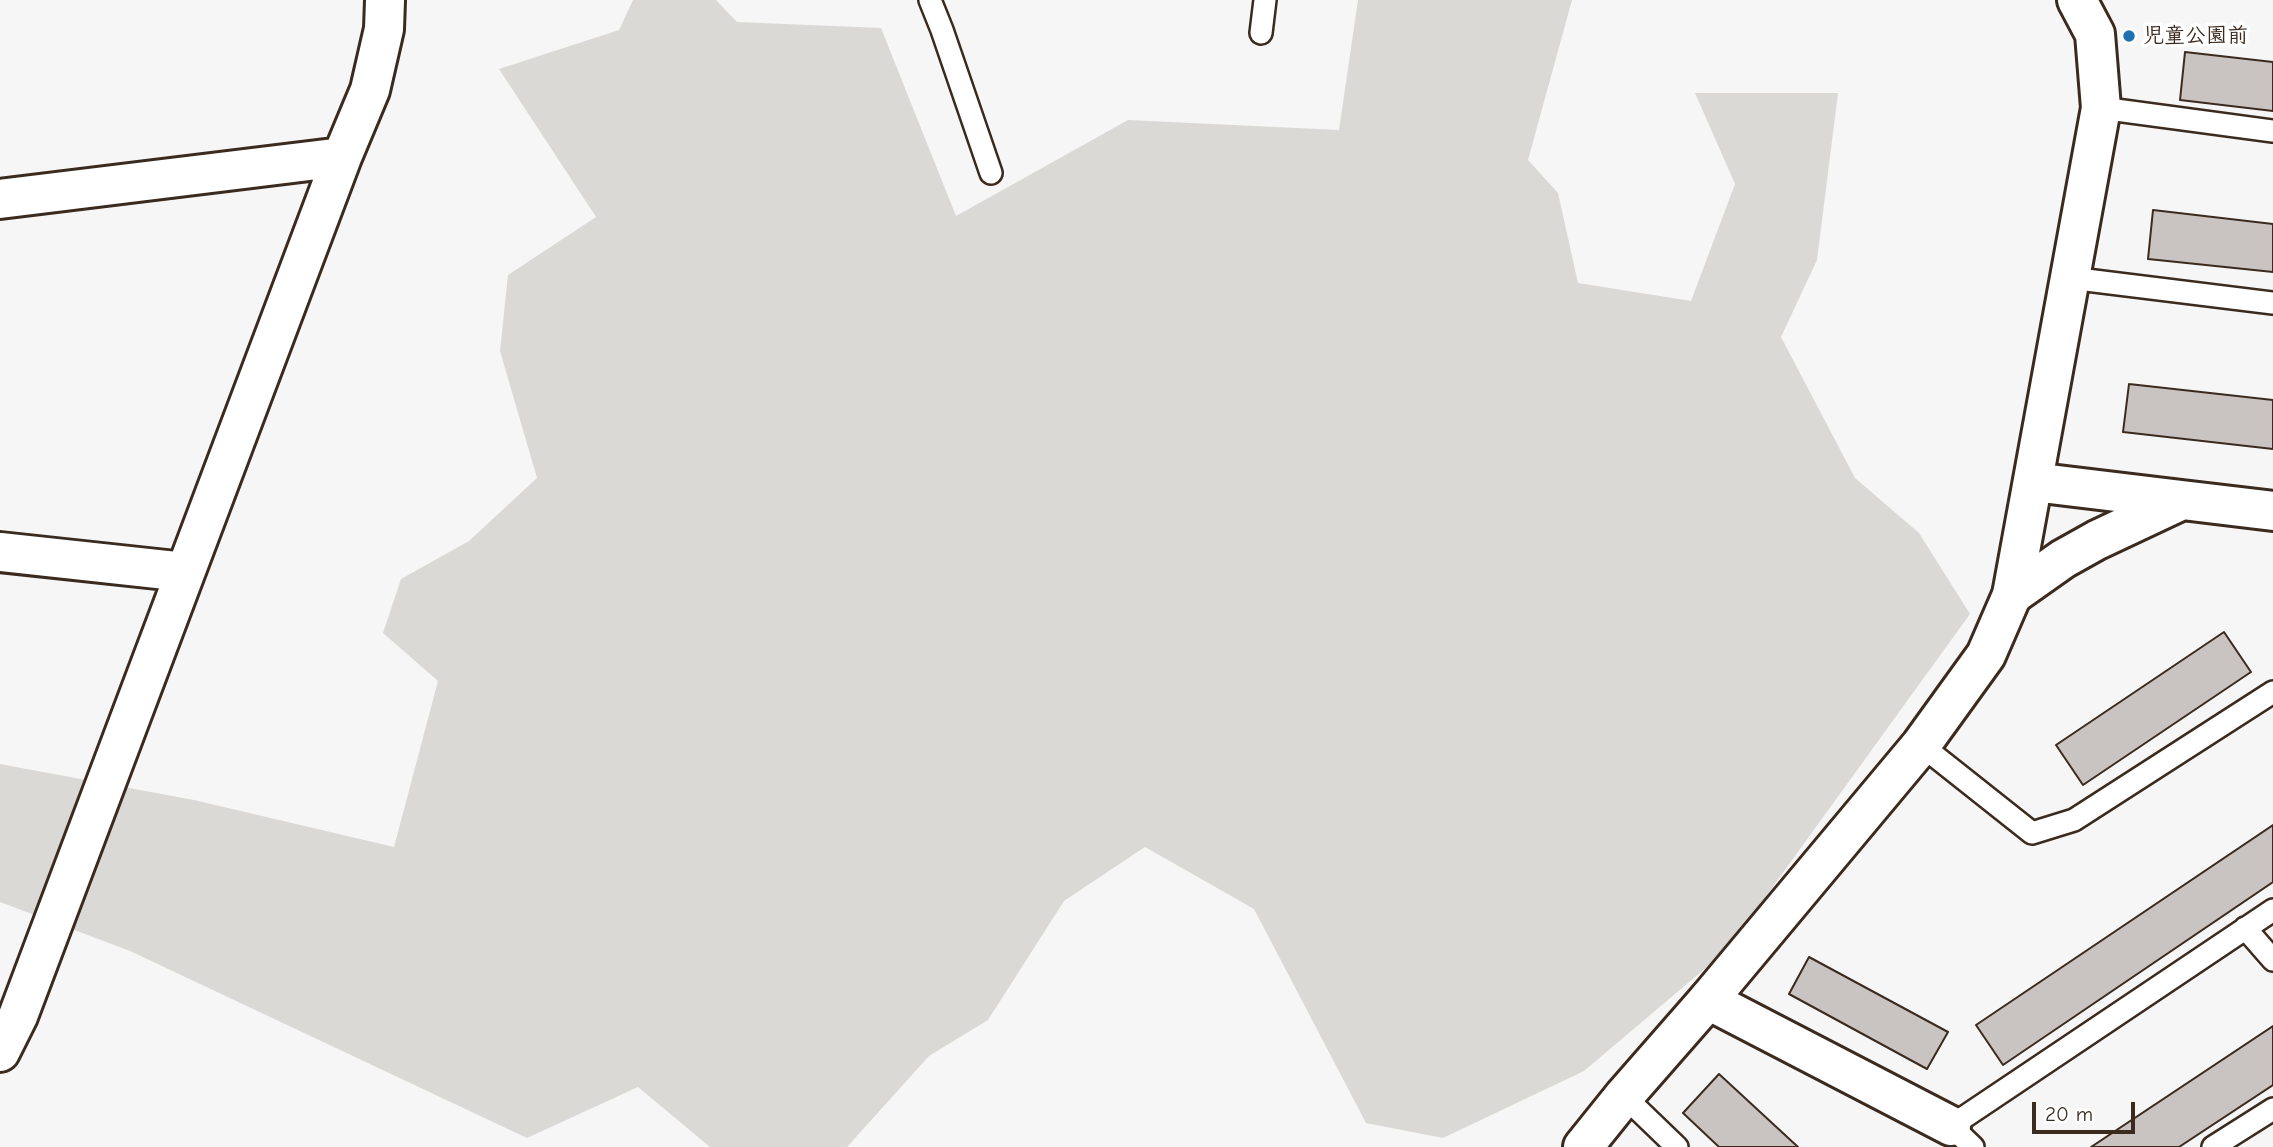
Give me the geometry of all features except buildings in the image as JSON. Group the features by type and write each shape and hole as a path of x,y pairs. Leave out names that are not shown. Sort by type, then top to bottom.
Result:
{"street":[{"path":"0,1052 18,1016 370,90 384,29 385,0"},
{"path":"1583,1147 1921,745 1986,655 2012,595 2101,108 2095,34 2077,0"},
{"path":"0,199 342,158"},
{"path":"2033,482 2273,511"},
{"path":"2012,595 2074,552 2182,500"},
{"path":"0,552 185,572"},
{"path":"1709,1000 1962,1136"}],"lane":[{"path":"930,0 991,173"},
{"path":"1261,33 1265,0"},
{"path":"2101,108 2273,131"},
{"path":"2070,278 2273,303"},
{"path":"1921,745 2032,833 2074,820 2273,692"},
{"path":"1962,1136 2273,910"},
{"path":"2245,928 2273,960"},
{"path":"1624,1096 1677,1147"},
{"path":"2213,1147 2273,1109"}],"shaded area":[{"path":"633,0 716,0 737,22 881,28 956,216 1128,120 1339,130 1358,0 1572,0 1528,160 1558,193 1578,283 1691,301 1735,184 1695,93 1838,93 1817,260 1781,337 1855,478 1919,533 1970,614 1727,950 1584,1071 1443,1138 1366,1123 1254,909 1145,847 1064,901 988,1020 929,1056 847,1147 710,1147 638,1087 527,1138 130,951 0,902 0,764 194,800 394,847 438,681 383,633 401,579 469,541 537,478 500,351 508,275 596,217 499,69 619,30"}],"place":[{"name":"児童公園前","path":"2129,36"}]}
